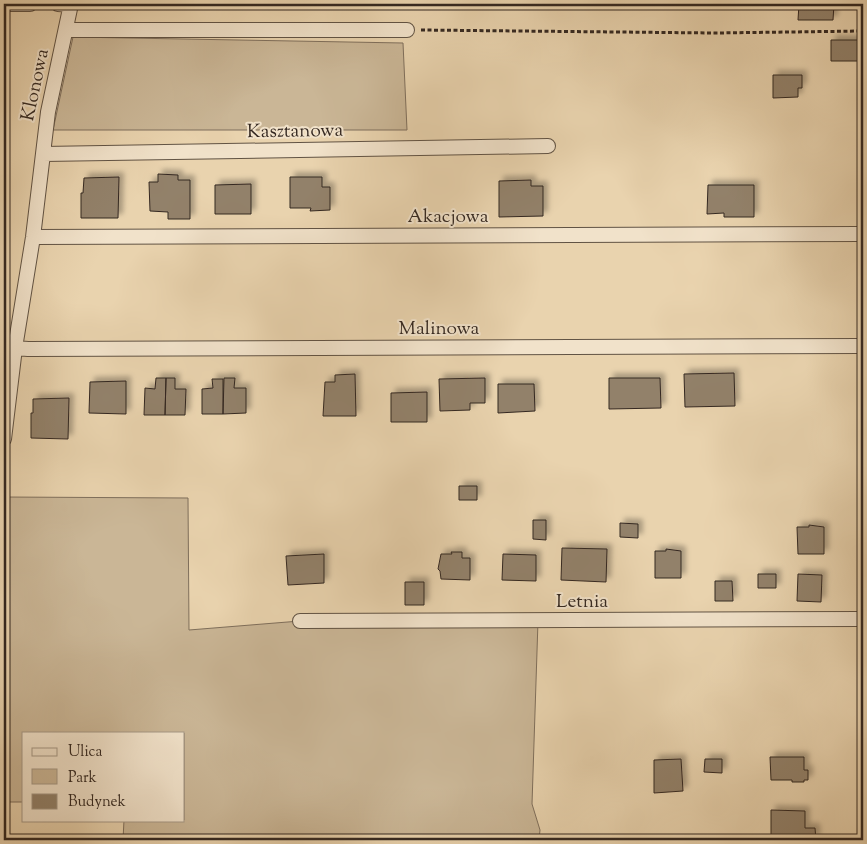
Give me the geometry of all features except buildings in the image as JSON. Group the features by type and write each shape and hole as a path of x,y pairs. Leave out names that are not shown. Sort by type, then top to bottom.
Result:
{"street":[{"path":"4,4 30,4"},
{"name":"Klonowa","path":"4,439 15,348 33,237 48,112 67,30 67,4"},
{"path":"67,30 407,30"},
{"name":"Kasztanowa","path":"43,154 548,146"},
{"name":"Akacjowa","path":"33,237 863,234"},
{"name":"Malinowa","path":"15,348 863,346"},
{"name":"Letnia","path":"300,621 863,619"}],"path":[{"path":"407,30 715,33 863,31"}],"green space":[{"path":"73,37 403,43 407,130 53,130"},
{"path":"4,497 188,498 189,630 300,621 538,621 532,804 540,830 539,840 123,840 124,822 185,822 185,732 22,732 22,802 4,802"}]}
